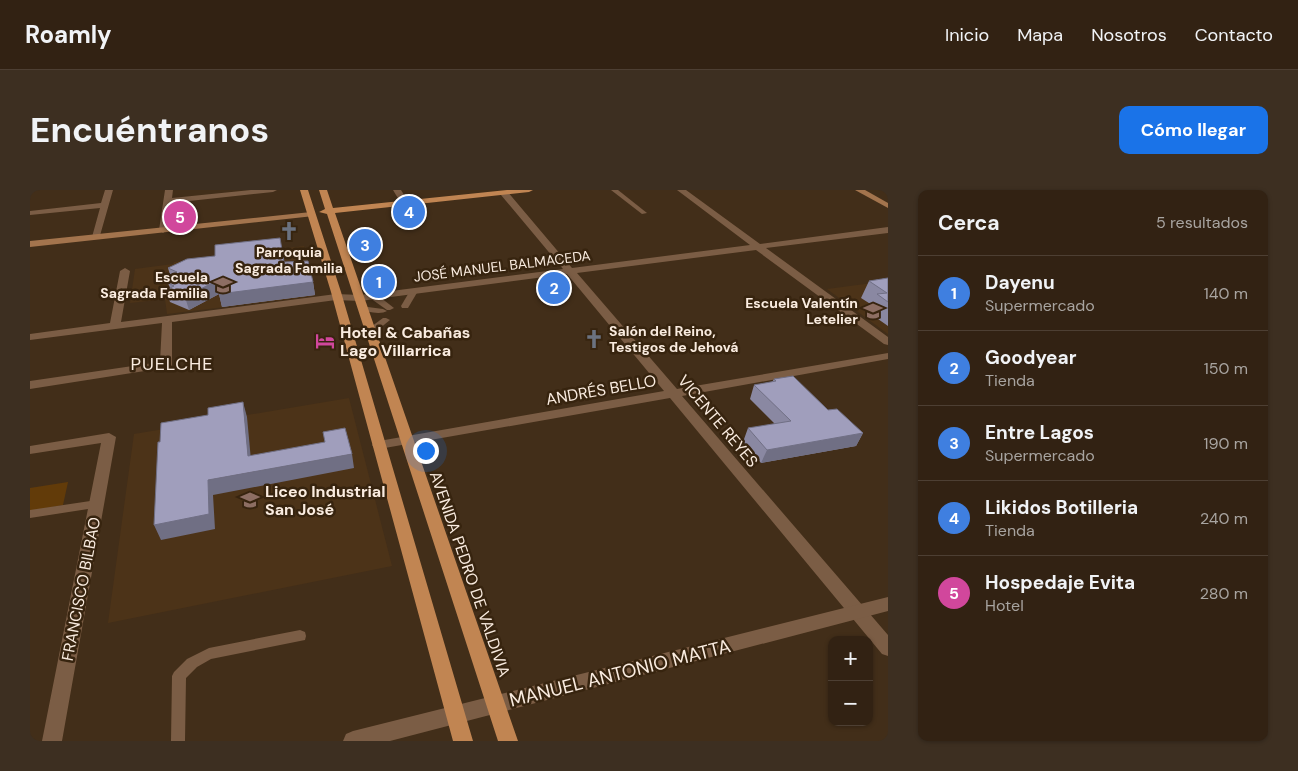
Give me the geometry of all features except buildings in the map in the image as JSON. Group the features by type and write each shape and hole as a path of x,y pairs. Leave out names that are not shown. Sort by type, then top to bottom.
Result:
{"main road":[{"path":"304,190 379,445 462,741"},
{"name":"AVENIDA PEDRO DE VALDIVIA","path":"323,190 365,301 370,331 508,741"},
{"path":"30,244 311,214 476,193 504,193 529,190"},
{"path":"859,190 888,206"}],"street":[{"path":"96,237 109,190"},
{"path":"164,230 169,190"},
{"path":"168,200 273,190"},
{"path":"397,190 405,203"},
{"path":"681,190 888,342"},
{"name":"VICENTE REYES","path":"504,193 888,648"},
{"path":"30,212 105,205"},
{"name":"JOSÉ MANUEL BALMACEDA","path":"30,337 336,296 365,301 414,291 888,230"},
{"path":"115,326 125,271"},
{"path":"30,385 166,365 167,319"},
{"name":"ANDRÉS BELLO","path":"379,445 888,356"},
{"name":"FRANCISCO BILBAO","path":"30,450 109,437 52,741"},
{"name":"MANUEL ANTONIO MATTA","path":"353,741 888,604"}],"lane":[{"path":"614,190 644,213"},
{"path":"405,306 414,291"},
{"path":"365,301 386,309 365,301"},
{"path":"370,331 386,320"},
{"path":"30,514 96,504"},
{"path":"178,741 179,676 192,663 209,654 300,636"}],"shaded area":[{"name":"Escuela Sagrada Familia","path":"304,246 315,296 167,314 165,299 130,303 135,269 173,264 174,262"},
{"name":"Escuela Valentín Letelier","path":"888,281 888,334 827,289"},
{"name":"Liceo Industrial San José","path":"349,398 392,566 108,623 134,434"},
{"path":"68,482 63,505 30,511 30,488"}],"place":[{"name":"Likidos Botilleria","path":"409,212"},
{"name":"Hospedaje Evita","path":"180,217"},
{"name":"Parroquia Sagrada Familia","path":"289,231"},
{"name":"Entre Lagos","path":"365,245"},
{"name":"Dayenu","path":"379,282"},
{"name":"Escuela Sagrada Familia","path":"223,285"},
{"name":"Goodyear","path":"554,288"},
{"name":"Escuela Valentín Letelier","path":"873,311"},
{"name":"Salón del Reino, Testigos de Jehová","path":"594,339"},
{"name":"Hotel & Cabañas Lago Villarrica","path":"325,341"},
{"name":"Liceo Industrial San José","path":"250,500"}],"district":[{"name":"PUELCHE","path":"172,364"}]}
